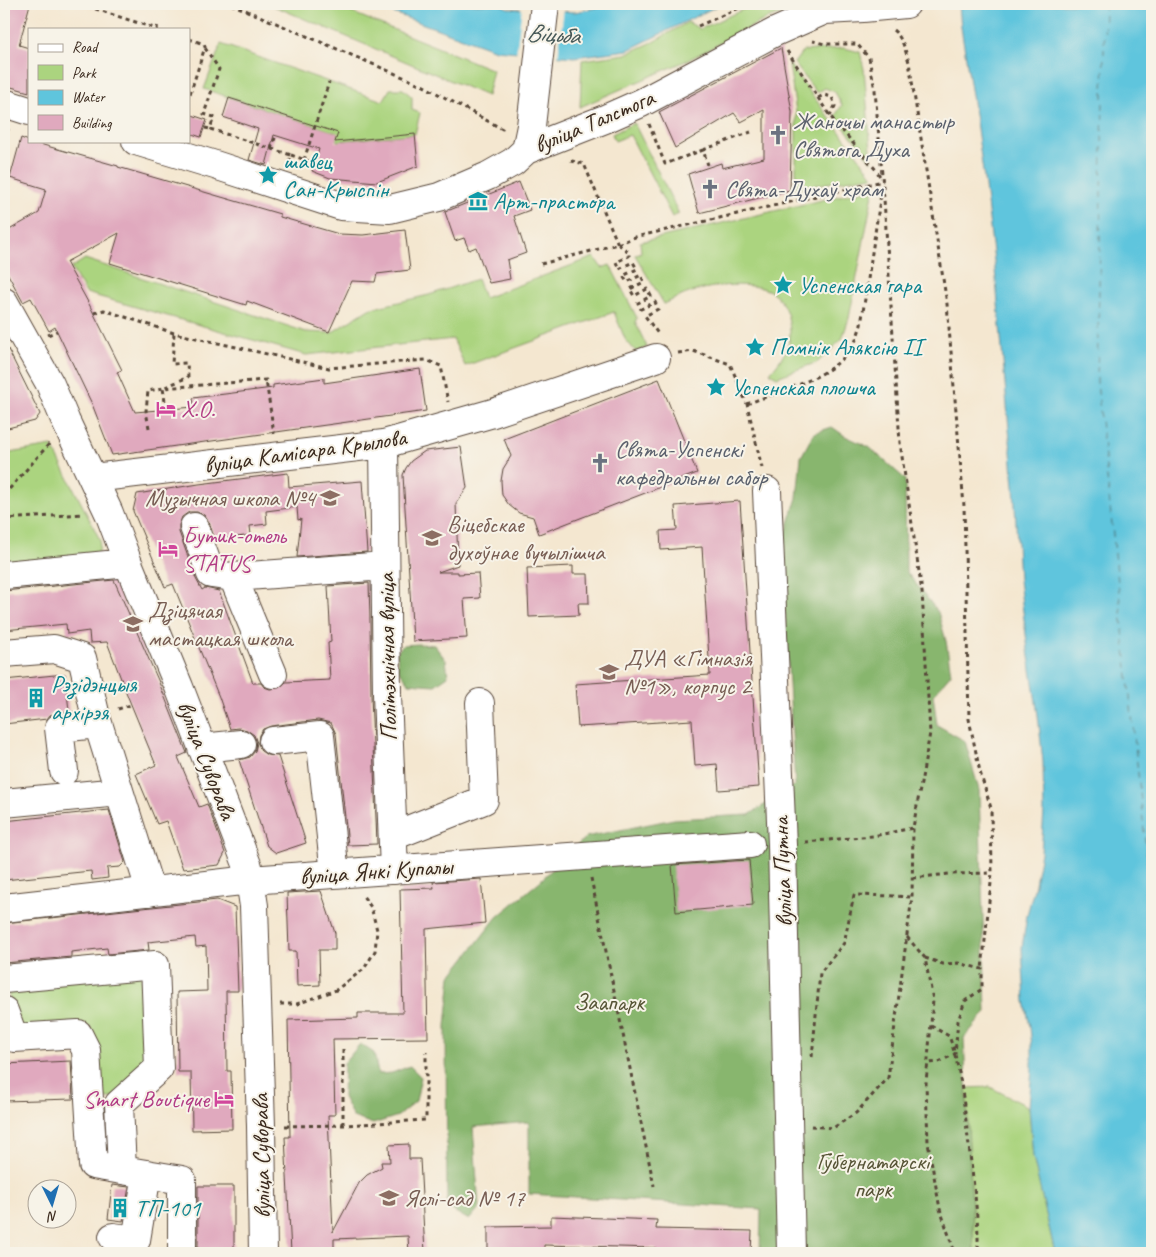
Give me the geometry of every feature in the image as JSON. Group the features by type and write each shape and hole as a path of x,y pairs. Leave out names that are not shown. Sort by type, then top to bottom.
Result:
{"street":[{"path":"528,138 545,4"},
{"name":"вуліца Талстога","path":"139,142 215,164 341,206 390,209 439,197 488,176 513,162 528,138 605,119 641,103 775,32 825,10 906,4"},
{"path":"4,103 28,111"},
{"name":"вуліца Суворава","path":"4,302 50,384 109,512 248,867 255,926 263,1253"},
{"name":"вуліца Камісара Крылова","path":"93,478 384,444 493,413 656,358"},
{"name":"Політэхнічная вуліца","path":"384,444 387,694 394,870"},
{"name":"вуліца Путна","path":"767,491 782,845 790,1253"},
{"path":"194,527 211,574 233,577 385,566"},
{"path":"4,575 128,563"},
{"path":"233,577 273,674"},
{"path":"4,653 54,649 82,658 98,724 147,880 149,892"},
{"path":"393,836 484,800 480,703"},
{"path":"64,771 59,728 98,724"},
{"path":"273,741 320,736 335,874"},
{"path":"202,748 241,744"},
{"path":"4,803 120,792"},
{"name":"вуліца Янкі Купалы","path":"4,908 250,880 750,844"},
{"path":"4,979 155,965 159,1068 119,1104 134,1172 136,1240 113,1237"},
{"path":"4,1011 14,1038 78,1034 86,1050 93,1165 182,1180 182,1253"}],"path":[{"path":"80,4 153,28"},
{"path":"231,4 422,85 510,134 528,138"},
{"path":"698,26 748,4"},
{"path":"863,8 888,25 897,33 904,44 909,62 947,304 964,506 969,718 980,772 991,808 992,873 982,969 982,988 965,1001 958,1021 955,1054"},
{"path":"156,28 158,22"},
{"path":"747,404 812,379 830,369 843,358 854,343 861,325 883,181 876,170 830,116 775,32"},
{"path":"775,32 825,44 856,44 869,58 875,90 883,181 900,443 922,592 930,733 913,828 912,897 888,1078 856,1113 834,1128 808,1126"},
{"path":"190,40 195,43 204,44 204,48 219,69 204,114 214,117 210,129"},
{"path":"190,94 204,48"},
{"path":"304,160 329,82"},
{"path":"818,98 824,95 832,97 835,106 830,116"},
{"path":"641,103 665,164 751,132"},
{"path":"205,128 314,163"},
{"path":"271,149 276,135"},
{"path":"4,149 7,176"},
{"path":"703,150 708,165"},
{"path":"289,164 291,156"},
{"path":"584,164 618,244 629,252 629,256 616,262 620,269 633,262 637,269 623,276 627,282 641,275 644,282 630,289 634,296 647,289 651,296 638,303 641,310 655,302 658,309 645,316"},
{"path":"541,264 664,230 883,181"},
{"path":"94,313 104,310 174,333 329,368 426,360 441,366 453,425"},
{"path":"163,388 188,378 188,363 172,364 174,333"},
{"path":"656,358 693,351 730,364 747,404 767,491"},
{"path":"149,428 146,411 148,391 163,388 266,380 278,456"},
{"path":"163,388 166,410"},
{"path":"4,494 50,443 66,422"},
{"path":"4,519 109,512"},
{"path":"782,845 873,836 913,828"},
{"path":"585,856 654,1186"},
{"path":"913,878 950,874 992,873"},
{"path":"274,1004 297,1004 336,990 364,969 376,951 377,930 371,906 362,893"},
{"path":"814,1039 820,973 844,943 854,896 912,897"},
{"path":"907,936 925,958 933,1000 926,1084 928,1143 940,1209 955,1253"},
{"path":"925,958 943,964 958,963 982,969"},
{"path":"931,1026 949,1036 955,1054 972,1168 978,1230 978,1253"},
{"path":"343,1049 343,1126"},
{"path":"277,1126 343,1126 426,1120 426,1052"},
{"path":"928,1063 939,1062 955,1054"}],"green space":[{"path":"269,4 331,4 493,70 487,96"},
{"path":"773,4 815,4 766,19 688,60 580,107 582,60 626,54 653,42 688,22 700,29 753,5 771,7"},
{"path":"221,44 383,101 390,89 403,89 412,97 412,110 420,113 415,134 337,141 337,133 204,89"},
{"path":"844,48 860,52 864,69 872,162 835,116 842,105 835,92 825,88 817,93 794,63 803,51"},
{"path":"789,64 873,176 796,188 796,112"},
{"path":"634,123 679,214 672,217 630,135 615,141 612,134"},
{"path":"874,188 849,318 842,339 818,362 777,377 770,373 787,348 790,326 782,303 775,294 754,286 732,285 692,292 664,304 635,255 641,252 640,242"},
{"path":"594,257 602,268 610,265 637,318 635,322 647,347 636,352 625,339 614,312 465,366 453,339 306,355 86,293 71,268 85,259 306,332 331,333 369,309 429,295 477,279 484,298"},
{"path":"832,427 845,436 869,447 905,479 906,571 938,612 946,641 951,674 933,695 937,725 965,741 979,790 986,1012 964,1038 974,1253 760,1253 761,1209 529,1194 529,1122 473,1127 479,1208 469,1220 447,1207 446,1026 451,976 497,917 539,882 586,837 674,819 749,815 795,785 781,548 797,498 801,457 814,433"},
{"path":"52,446 100,540 97,572 4,579 4,454"},
{"path":"403,645 434,645 446,660 448,676 435,685 409,683 398,669 397,652"},
{"path":"141,971 155,1066 116,1098 92,1098 91,1027 18,1030 6,985"},
{"path":"360,1044 374,1053 378,1074 392,1073 410,1066 421,1077 416,1101 398,1116 373,1124 353,1117 343,1097 344,1063"},
{"path":"990,1087 1029,1107 1033,1157 1055,1253 974,1253 966,1088"}],"water":[{"name":"Віцьба","path":"368,4 499,4 508,8 575,12 615,4 721,4 628,50 574,57 496,50"},
{"path":"959,4 1152,4 1152,1253 1055,1253 1033,1157 1029,1107 1032,1047 1025,1001 1022,948 1027,915 1041,853 1044,811 1043,762 1019,580 1014,486 995,269"}],"pier":[{"path":"522,6 564,8 558,58 516,54"}],"building":[{"path":"9,4 30,4 19,45 28,48 28,92 4,85 4,21"},
{"name":"Жаночы манастыр Святога Духа","path":"781,48 792,112 790,190 699,213 688,174 721,163 722,168 764,158 764,110 741,122 734,113 675,148 659,112"},
{"path":"229,98 338,133 335,142 415,134 418,166 377,182 330,178 312,171 319,149 274,135 266,165 249,160 258,129 223,117"},
{"path":"190,114 207,120 201,137 190,133"},
{"path":"21,138 28,142 118,166 280,214 280,217 339,234 363,235 405,230 410,270 377,274 375,282 352,281 329,332 247,301 246,305 110,263 119,233 66,262 122,370 117,372 135,412 194,407 193,398 273,388 273,385 324,378 324,383 420,369 426,411 112,455 92,404 55,327 49,331 31,298 23,302 4,267 4,233 39,213 46,189 10,178"},
{"path":"519,182 530,210 514,216 526,253 507,260 510,279 489,283 476,247 469,250 464,238 455,241 445,212"},
{"path":"4,341 40,414 35,421 4,429"},
{"name":"Свята-Успенскі кафедральны сабор","path":"659,379 697,473 539,534 533,517 519,513 509,505 502,495 501,481 503,469 511,456 504,439"},
{"name":"Віцебскае духоўнае вучылішча","path":"461,447 467,488 456,503 458,565 438,572 478,573 480,598 464,599 467,638 413,641 403,475 411,461 425,451"},
{"path":"288,473 289,487 362,481 367,552 297,557 301,519 298,520 297,507 266,511 267,524 250,526 251,535 215,540 209,522 204,515 197,512 189,512 182,517 179,532 196,579 202,590 205,588 219,591 253,683 261,683 264,687 270,689 279,688 286,682 330,680 328,643 331,642 328,586 369,583 377,844 348,845 336,734 331,723 318,720 271,726 263,729 259,735 258,743 261,751 267,755 278,756 306,843 276,853 267,846 239,760 250,757 255,751 257,743 254,735 247,730 239,728 230,729 173,584 165,587 133,511 137,494"},
{"path":"740,501 759,787 719,790 717,764 695,766 692,720 578,727 575,684 710,675 702,547 661,550 660,531 677,530 675,506"},
{"path":"573,566 573,574 588,574 589,603 578,603 579,615 529,617 527,568"},
{"path":"114,580 158,680 187,753 178,757 199,807 207,804 219,836 225,853 219,865 183,869 166,821 157,824 136,774 156,765 107,642 90,643 89,631 67,634 66,624 4,630 4,591"},
{"name":"Рэзідэнцыя архірэя","path":"65,674 69,711 50,715 47,719 4,724 4,680"},
{"path":"109,810 125,862 120,867 107,868 108,878 92,880 91,871 4,880 4,821"},
{"path":"749,860 753,905 676,912 672,865"},
{"path":"481,879 485,923 426,929 428,1038 333,1039 335,1115 328,1115 333,1232 359,1183 367,1175 382,1167 381,1162 390,1162 389,1145 409,1144 409,1159 420,1159 425,1253 409,1253 408,1236 334,1239 334,1253 291,1253 285,1137 290,1137 288,1020 358,1018 358,1013 403,1013 400,889 434,888 433,882"},
{"path":"321,891 335,933 335,950 319,950 320,985 297,986 296,951 289,951 287,893"},
{"path":"217,900 235,907 238,991 226,991 227,1071 231,1071 232,1129 192,1130 191,1072 178,1072 177,992 207,991 206,946 196,947 195,937 148,942 149,950 108,954 107,948 71,952 71,957 4,963 4,923"},
{"path":"71,1061 73,1099 4,1101 4,1064"},
{"name":"ТП-101","path":"112,1185 129,1187 123,1221 108,1219"},
{"path":"198,1186 234,1186 234,1253 198,1253"},
{"path":"551,1216 657,1220 656,1229 752,1231 751,1253 656,1253 656,1248 544,1245 544,1253 488,1253 488,1227 551,1226"}],"ferry route":[{"path":"1105,4 1097,382 1152,907"}],"place":[{"name":"Жаночы манастыр Святога Духа","path":"778,135"},
{"name":"шавец Сан-Крыспін","path":"268,175"},
{"name":"Свята-Духаў храм","path":"710,189"},
{"name":"Арт-прастора","path":"478,201"},
{"name":"Успенская гара","path":"783,285"},
{"name":"Помнік Аляксію II","path":"755,347"},
{"name":"Успенская плошча","path":"716,387"},
{"name":"X.O.","path":"166,409"},
{"name":"Свята-Успенскі кафедральны сабор","path":"600,463"},
{"name":"Музычная школа №4","path":"330,498"},
{"name":"Віцебскае духоўнае вучылішча","path":"432,538"},
{"name":"Бутик-отель STATUS","path":"168,549"},
{"name":"Дзіцячая мастацкая школа","path":"133,624"},
{"name":"ДУА «Гімназія №1», корпус 2","path":"609,672"},
{"name":"Рэзідэнцыя архірэя","path":"36,698"},
{"name":"Smart Boutique","path":"224,1099"},
{"name":"Яслі-сад № 17","path":"389,1198"},
{"name":"ТП-101","path":"120,1208"}],"park label":[{"name":"Заапарк","path":"609,1002"},
{"name":"Губернатарскі парк","path":"873,1175"}]}
